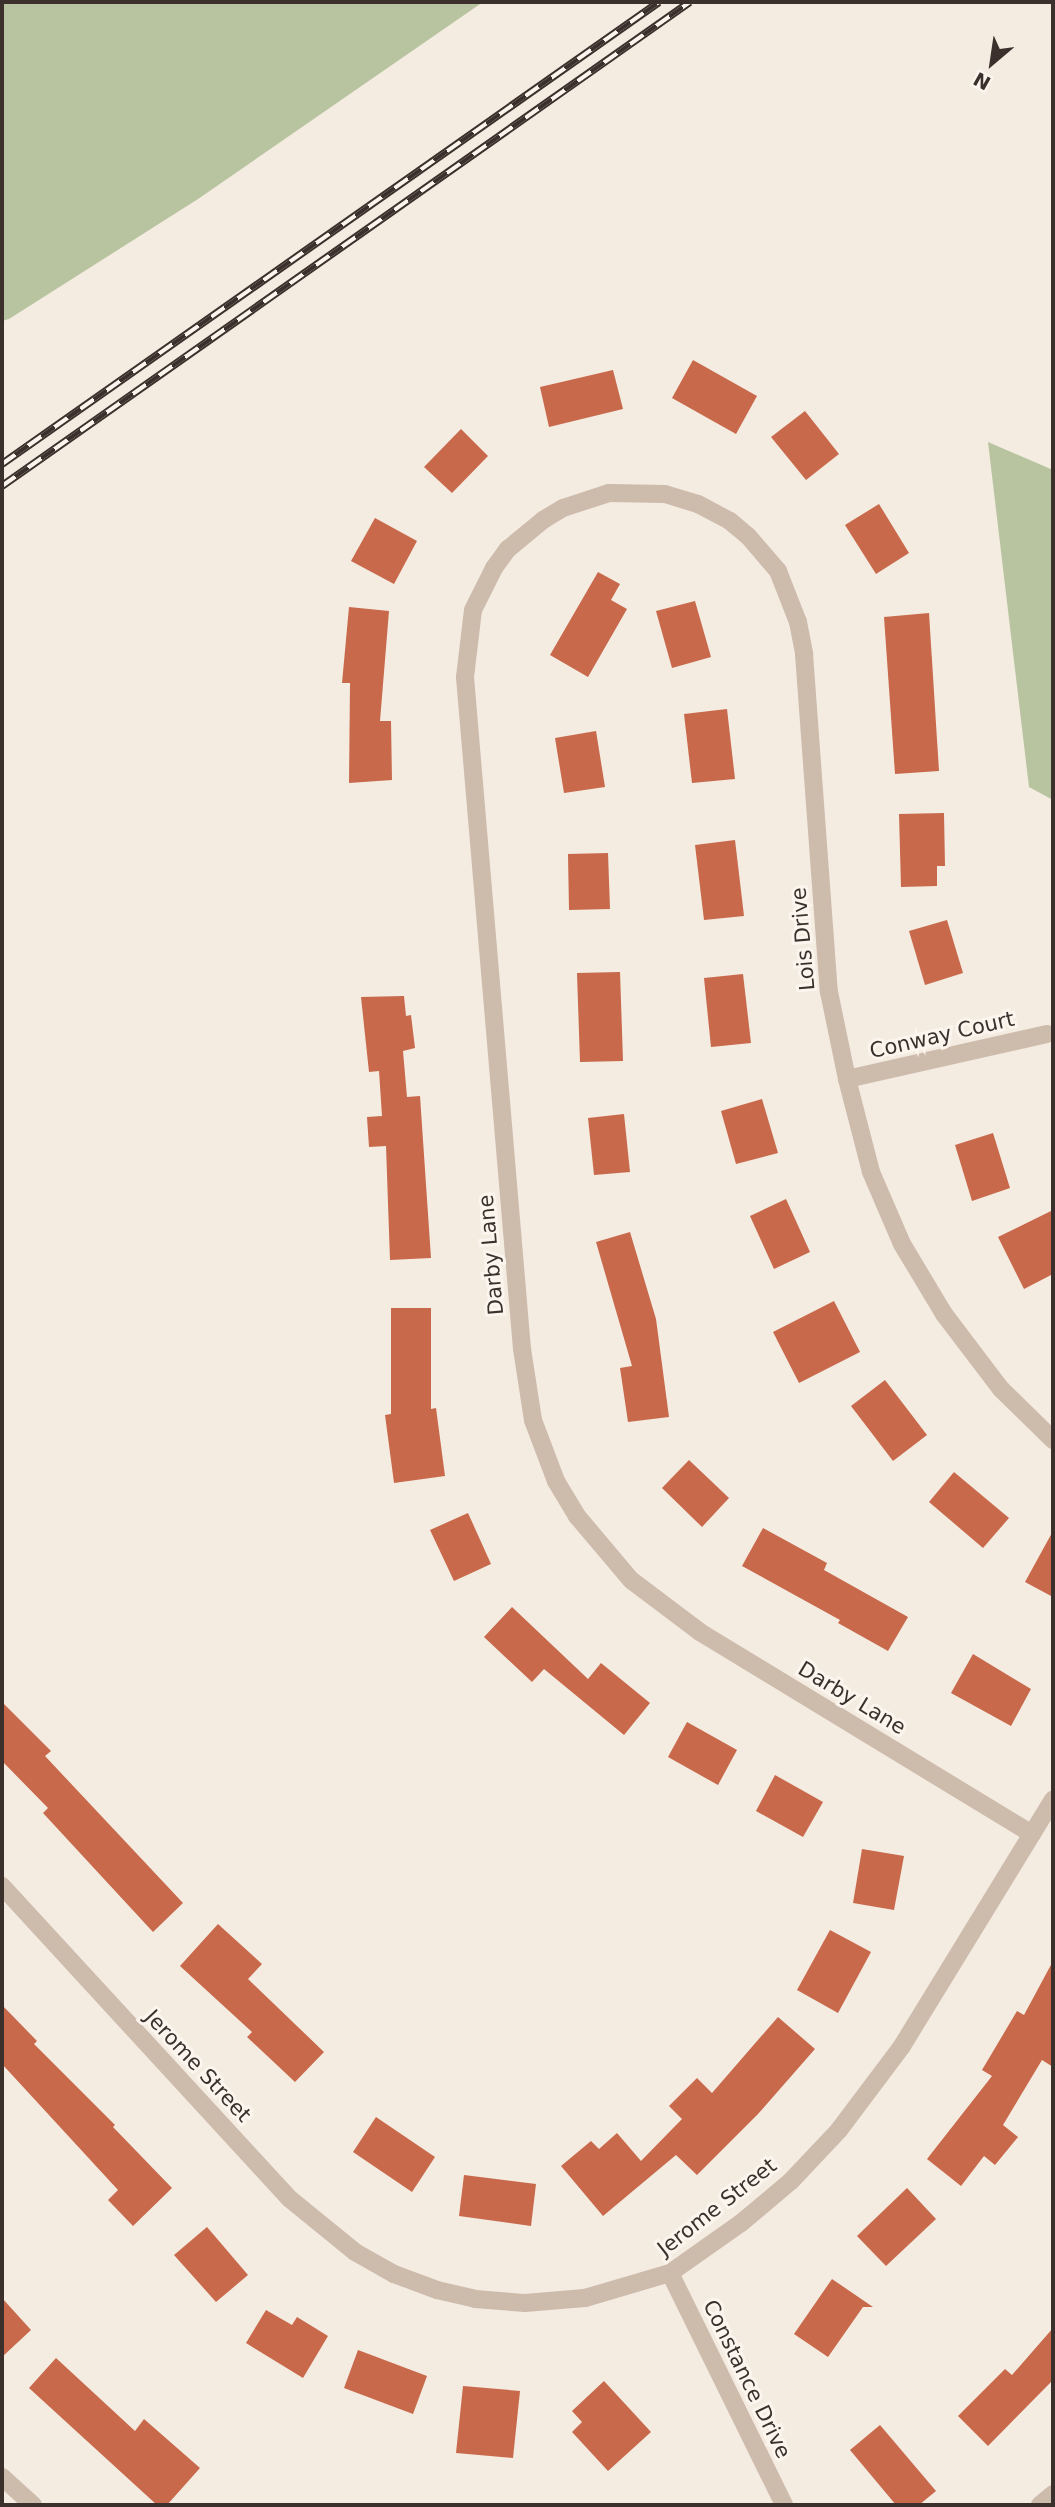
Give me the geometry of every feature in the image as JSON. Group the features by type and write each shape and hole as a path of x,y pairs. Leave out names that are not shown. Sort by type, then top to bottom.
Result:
{"street":[{"name":"Lois Drive","path":"609,493 665,494 698,504 730,521 748,536 778,571 788,591 804,654 830,992 847,1079 871,1172 902,1244 922,1280 967,1347 1001,1389 1053,1440"},
{"name":"Darby Lane","path":"609,493 563,508 543,520 508,549 494,568 473,610 468,632 465,677 522,1349 533,1420 556,1481 577,1516 631,1580 699,1632 1032,1834"},
{"name":"Conway Court","path":"847,1079 1047,1034"},
{"name":"Jerome Street","path":"2,1886 290,2199 355,2252 394,2274 437,2290 475,2299 525,2303 585,2298 670,2273 741,2223 781,2189 839,2130 902,2046 1053,1800"},
{"name":"Constance Drive","path":"670,2273 783,2505"},
{"path":"2,2477 33,2505"},
{"path":"1040,2505 1053,2494"}],"green space":[{"path":"2,2 483,2 198,199 2,321"},
{"path":"988,442 1053,470 1053,800 1029,787"}],"building":[{"path":"693,360 757,396 736,434 672,398"},
{"path":"613,370 623,409 549,427 540,387"},
{"path":"805,411 839,454 806,480 771,437"},
{"path":"461,429 488,456 452,493 424,467"},
{"path":"879,504 909,553 876,574 845,525"},
{"path":"375,518 417,541 394,584 351,561"},
{"path":"598,572 620,584 611,600 627,609 588,677 550,655"},
{"path":"695,601 711,657 672,668 656,611"},
{"path":"349,607 389,611 380,721 391,721 392,780 349,783 350,683 342,683"},
{"path":"929,613 939,771 895,774 884,617"},
{"path":"727,709 735,779 692,783 684,714"},
{"path":"596,731 605,787 564,793 555,738"},
{"path":"944,813 945,866 937,866 937,886 901,887 899,814"},
{"path":"735,840 744,916 704,920 695,845"},
{"path":"608,853 610,909 569,910 568,854"},
{"path":"947,920 963,973 925,985 909,931"},
{"path":"620,972 623,1061 580,1062 577,973"},
{"path":"743,974 751,1043 711,1047 704,978"},
{"path":"404,996 406,1016 411,1015 415,1048 403,1051 407,1097 420,1096 431,1258 390,1260 386,1146 369,1147 367,1117 382,1116 379,1071 369,1072 361,997"},
{"path":"762,1099 778,1153 736,1164 721,1111"},
{"path":"624,1114 630,1172 594,1175 588,1118"},
{"path":"993,1133 1010,1188 972,1201 955,1145"},
{"path":"786,1199 810,1252 774,1269 750,1216"},
{"path":"1053,1210 1053,1274 1024,1289 998,1237"},
{"path":"630,1232 656,1319 669,1417 628,1422 620,1368 632,1366 596,1242"},
{"path":"834,1301 860,1352 799,1383 773,1332"},
{"path":"391,1308 431,1308 431,1409 436,1408 445,1476 394,1483 385,1415 391,1414"},
{"path":"885,1380 927,1435 893,1461 851,1406"},
{"path":"689,1460 729,1498 702,1527 662,1488"},
{"path":"954,1472 1009,1518 983,1548 929,1502"},
{"path":"468,1513 491,1564 454,1581 430,1530"},
{"path":"763,1528 827,1563 824,1570 908,1617 888,1651 838,1623 840,1620 742,1566"},
{"path":"1053,1531 1053,1597 1025,1582"},
{"path":"512,1607 588,1679 601,1663 650,1703 624,1735 544,1669 532,1682 484,1637"},
{"path":"973,1654 1031,1689 1011,1726 951,1693"},
{"path":"2,1702 51,1751 45,1756 183,1903 153,1932 43,1813 48,1808 2,1761"},
{"path":"687,1722 737,1750 718,1785 668,1757"},
{"path":"775,1775 823,1802 803,1837 756,1811"},
{"path":"862,1849 904,1856 894,1910 853,1903"},
{"path":"218,1924 262,1964 248,1979 324,2052 295,2082 247,2037 252,2032 180,1966"},
{"path":"830,1930 871,1952 838,2013 797,1990"},
{"path":"1053,1961 1053,2067 1042,2060 1003,2125 1018,2137 995,2165 984,2156 961,2186 927,2159 992,2076 982,2070 1017,2011 1024,2015"},
{"path":"2,2005 37,2041 34,2044 115,2125 113,2127 172,2188 133,2226 108,2200 118,2190 2,2064"},
{"path":"778,2017 815,2049 758,2114 697,2175 676,2155 603,2216 561,2166 591,2141 599,2149 617,2133 641,2161 682,2119 669,2106 697,2078 712,2093"},
{"path":"376,2117 435,2157 412,2192 353,2152"},
{"path":"464,2175 536,2184 531,2226 459,2216"},
{"path":"907,2188 936,2219 886,2266 857,2236"},
{"path":"207,2227 248,2275 216,2302 174,2255"},
{"path":"832,2279 873,2307 863,2307 828,2357 794,2334"},
{"path":"2,2298 31,2330 2,2357"},
{"path":"266,2310 292,2325 297,2317 328,2336 303,2378 246,2343"},
{"path":"1053,2328 1053,2380 988,2446 958,2416 1005,2369 1012,2375"},
{"path":"358,2350 427,2376 413,2414 344,2388"},
{"path":"56,2358 135,2431 144,2419 200,2468 167,2505 157,2505 29,2388"},
{"path":"604,2381 651,2432 608,2471 572,2432 582,2422 572,2411"},
{"path":"463,2386 520,2391 513,2458 456,2453"},
{"path":"880,2425 936,2491 919,2505 896,2505 850,2450"}],"railway":[{"path":"2,464 659,2"},
{"path":"2,486 690,2"}]}
